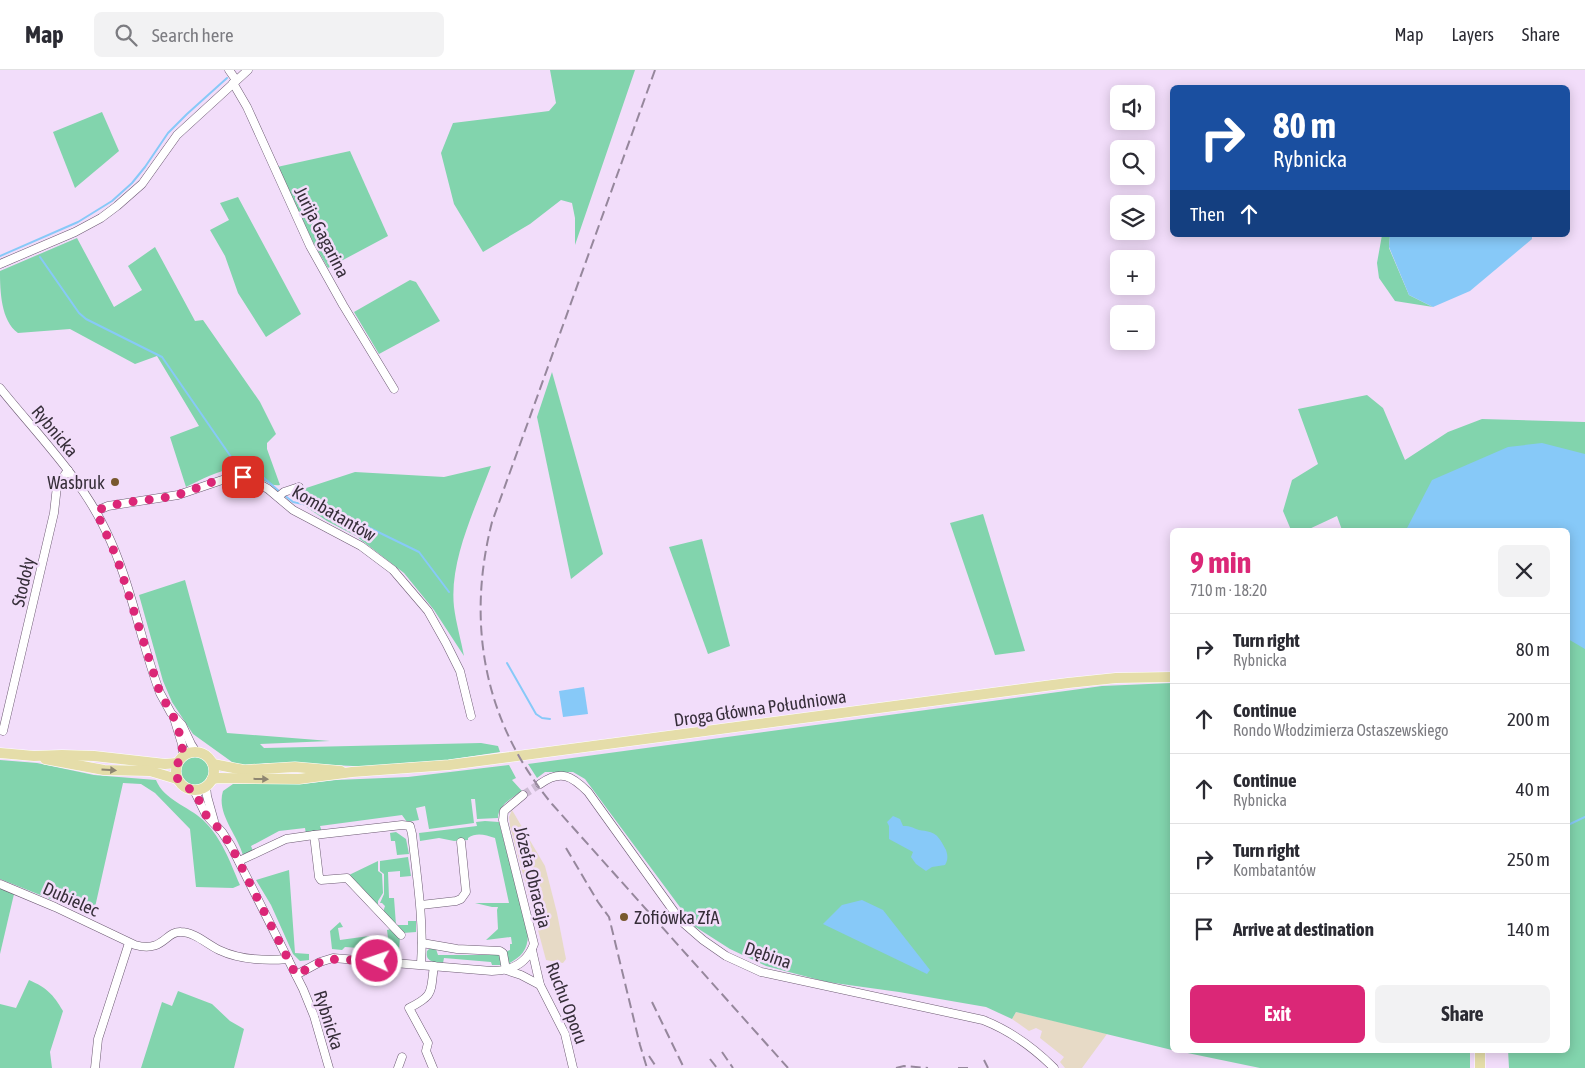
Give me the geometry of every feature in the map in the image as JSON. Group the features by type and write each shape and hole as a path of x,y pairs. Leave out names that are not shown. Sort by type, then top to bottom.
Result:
{"main road":[{"name":"Droga Główna Południowa","path":"209,783 219,778 299,780 352,772 485,762 1116,678 1170,677"},
{"path":"0,753 34,756 94,756 165,764 180,759 188,753 196,752 206,755 213,764 214,771 209,783 194,790 184,787 177,779 150,771 92,768 34,756"},
{"path":"177,779 176,771 180,759"},
{"name":"Droga Główna Południowa","path":"213,764 244,770 295,767 352,772"},
{"path":"1480,1053 1480,1068"}],"street":[{"name":"Jurija Gagarina","path":"229,70 310,246 394,389"},
{"path":"0,264 76,232 101,218 117,206 142,184 177,135 248,70"},
{"name":"Rybnicka","path":"0,388 68,470 96,511 117,558 165,704 182,725 196,752"},
{"name":"Stodoły","path":"3,731 54,513 57,486 68,470"},
{"name":"Kombatantów","path":"96,511 108,506 178,495 237,476 280,495 293,510 371,552 401,578 428,611 456,662 463,680 471,716"},
{"path":"280,495 299,487"},
{"name":"Rybnicka","path":"173,716 180,739 180,759"},
{"name":"Dębina","path":"540,784 555,775 569,776 576,780 588,792 680,920 702,940 726,956 761,972 983,1020 1018,1037 1037,1051 1054,1068"},
{"name":"Rybnicka","path":"209,783 207,796 214,823"},
{"name":"Rybnicka","path":"194,790 206,815 229,842 296,975 314,1016 329,1068"},
{"name":"Józefa Obracaja","path":"421,964 492,972 516,967 526,959 532,950 534,944 533,935 503,820 504,811 523,795"},
{"path":"239,861 286,839 402,825 410,826 421,905 421,964 333,958 320,962 296,975"},
{"path":"314,836 319,877 321,880 347,878 401,935"},
{"path":"421,905 456,901 461,899 466,892 460,842"},
{"name":"Dubielec","path":"0,884 144,948 158,945 176,932 183,932 189,933 220,951 234,955 265,960 288,959"},
{"path":"94,1068 98,1039 129,942"},
{"path":"422,943 500,951 506,970 540,984"},
{"name":"Ruchu Oporu","path":"532,950 540,984 565,1034 573,1068"},
{"path":"434,966 430,994 424,1000 409,1008 428,1043 426,1050 434,1068"},
{"path":"398,1068 402,1057"}],"shaded area":[{"path":"512,810 545,866 566,959 563,963 546,960 510,826 509,817"},
{"path":"1016,1012 1107,1034 1082,1068 1065,1068 1060,1062 1064,1057 1040,1038 1042,1031 1036,1028 1029,1031 1012,1019"}],"green space":[{"path":"550,70 635,70 575,245 575,218 572,203 561,200 530,224 483,252 454,204 441,153 453,123 549,111 556,103"},
{"path":"102,112 119,151 75,188 53,132"},
{"path":"350,151 388,236 328,268 314,244 277,167"},
{"path":"238,197 301,314 266,337 238,293 225,256 210,230 229,220 220,203"},
{"path":"1382,237 1390,237 1389,248 1409,295 1433,307 1395,301 1379,278 1377,263"},
{"path":"77,238 114,307 142,290 128,266 155,247 195,321 203,320 260,402 276,434 267,443 267,449 280,485 268,483 249,472 233,469 208,476 186,487 170,437 199,426 157,356 135,364 70,329 18,333 12,328 3,305 0,271"},
{"path":"410,280 416,282 440,321 379,354 354,312"},
{"path":"552,372 603,554 571,579 537,417"},
{"path":"1367,395 1383,408 1405,460 1448,432 1482,419 1585,422 1585,1068 1509,1068 1508,1053 1570,1053 1570,528 1341,528 1337,516 1311,528 1290,528 1283,511 1292,480 1318,464 1298,409"},
{"path":"491,466 471,517 455,572 453,589 454,607 464,656 434,610 404,573 356,536 327,521 293,498 294,492 355,472 444,477"},
{"path":"983,514 1025,651 995,655 950,523"},
{"path":"702,539 730,646 708,654 669,547"},
{"path":"185,580 227,733 330,741 260,744 264,748 481,743 498,746 500,752 441,761 373,767 268,763 241,767 193,734 172,702 163,681 139,595"},
{"path":"1170,683 1170,1050 1016,1012 1012,1019 986,1007 827,982 766,966 730,949 694,926 585,779 573,772 545,772 537,778 528,764 1102,686"},
{"path":"195,757 205,761 209,771 205,781 195,785 185,781 181,771 185,761"},
{"path":"0,760 37,763 94,775 156,780 170,798 197,815 210,827 225,851 240,885 233,888 196,887 190,829 155,793 141,784 123,783 93,916 0,879"},
{"path":"509,765 516,778 512,780 522,791 500,809 498,818 477,819 475,799 471,799 474,823 429,829 425,806 416,808 419,820 407,822 402,815 320,826 322,832 306,834 305,828 279,831 251,846 253,851 243,855 222,807 223,791 233,784 302,784 336,780 408,777"},
{"path":"476,822 499,822 528,934 527,944 523,952 517,959 508,964 505,952 510,950 510,944 512,944 511,937 486,940 498,929 498,907 475,903 509,903 495,838 478,835 471,836 468,840 454,841 439,838 420,841 419,833 477,826"},
{"path":"396,832 406,839 409,854 397,855 395,841 391,841 390,833"},
{"path":"408,857 411,876 400,877 400,871 388,872 389,898 394,898 396,925 408,925 408,921 416,921 416,932 403,933 383,912 385,906 380,903 384,894 384,874 380,871 380,861"},
{"path":"378,861 378,871 382,874 383,893 378,901 378,906 349,875"},
{"path":"289,870 295,953 309,954 309,960 300,961 293,954 271,905 256,880"},
{"path":"0,888 14,894 0,954"},
{"path":"340,922 343,927 338,928 340,940 369,936 370,940 388,938 387,930 391,929 400,937 399,951 345,947 342,950 332,949 330,931"},
{"path":"430,948 436,949 438,955 498,955 502,965 492,965 491,962 444,958 443,963 433,962 427,957 427,951"},
{"path":"29,980 49,992 63,1011 50,1052 52,1068 0,1068 0,1004 16,1008"},
{"path":"178,991 212,1004 230,1021 244,1029 234,1068 141,1068 162,1002 172,1006"},
{"path":"1188,1053 1470,1053 1470,1068 1260,1068"}],"water":[{"path":"1390,237 1532,237 1532,239 1470,291 1433,307 1409,295 1389,247"},
{"path":"1542,443 1585,454 1585,649 1570,640 1570,528 1407,528 1432,480 1508,447"},
{"path":"584,687 588,714 563,717 559,691"},
{"path":"893,816 900,819 903,826 936,835 947,852 945,865 932,867 926,871 916,864 911,857 913,852 889,839 889,826 887,822"},
{"path":"862,900 883,910 930,970 927,974 823,924 842,905"}],"waterway":[{"path":"0,256 78,222 112,201 132,183 168,133 227,78"},
{"path":"40,257 79,313 86,319 162,357 238,467 264,478 280,492"},
{"path":"284,495 293,502 333,510 419,552 449,592"},
{"path":"507,663 536,714 542,718 550,719"},
{"path":"1570,824 1585,817"}],"tunnel":[{"path":"523,795 540,784"}],"railway":[{"path":"655,70 492,522 484,560 481,598 482,634 487,670 496,706 510,740 529,773 552,804 788,1068"},
{"path":"566,848 609,917 647,1068"},
{"path":"652,1002 684,1068"},
{"path":"722,1052 733,1068"},
{"path":"649,1056 657,1068"},
{"path":"710,1059 717,1068"},
{"path":"984,1060 988,1068"},
{"path":"896,1068 904,1066 928,1068"},
{"path":"958,1068 968,1068"}],"place":[{"name":"Wasbruk","path":"115,482"},
{"name":"Zofiówka ZfA","path":"624,917"}],"route":[{"path":"243,477 231,477 178,495 108,506 96,511 117,558 158,687 165,704 173,716 179,733 183,756 176,766 177,779 184,787 194,790 206,815 229,842 296,975 326,959 377,961"}]}
